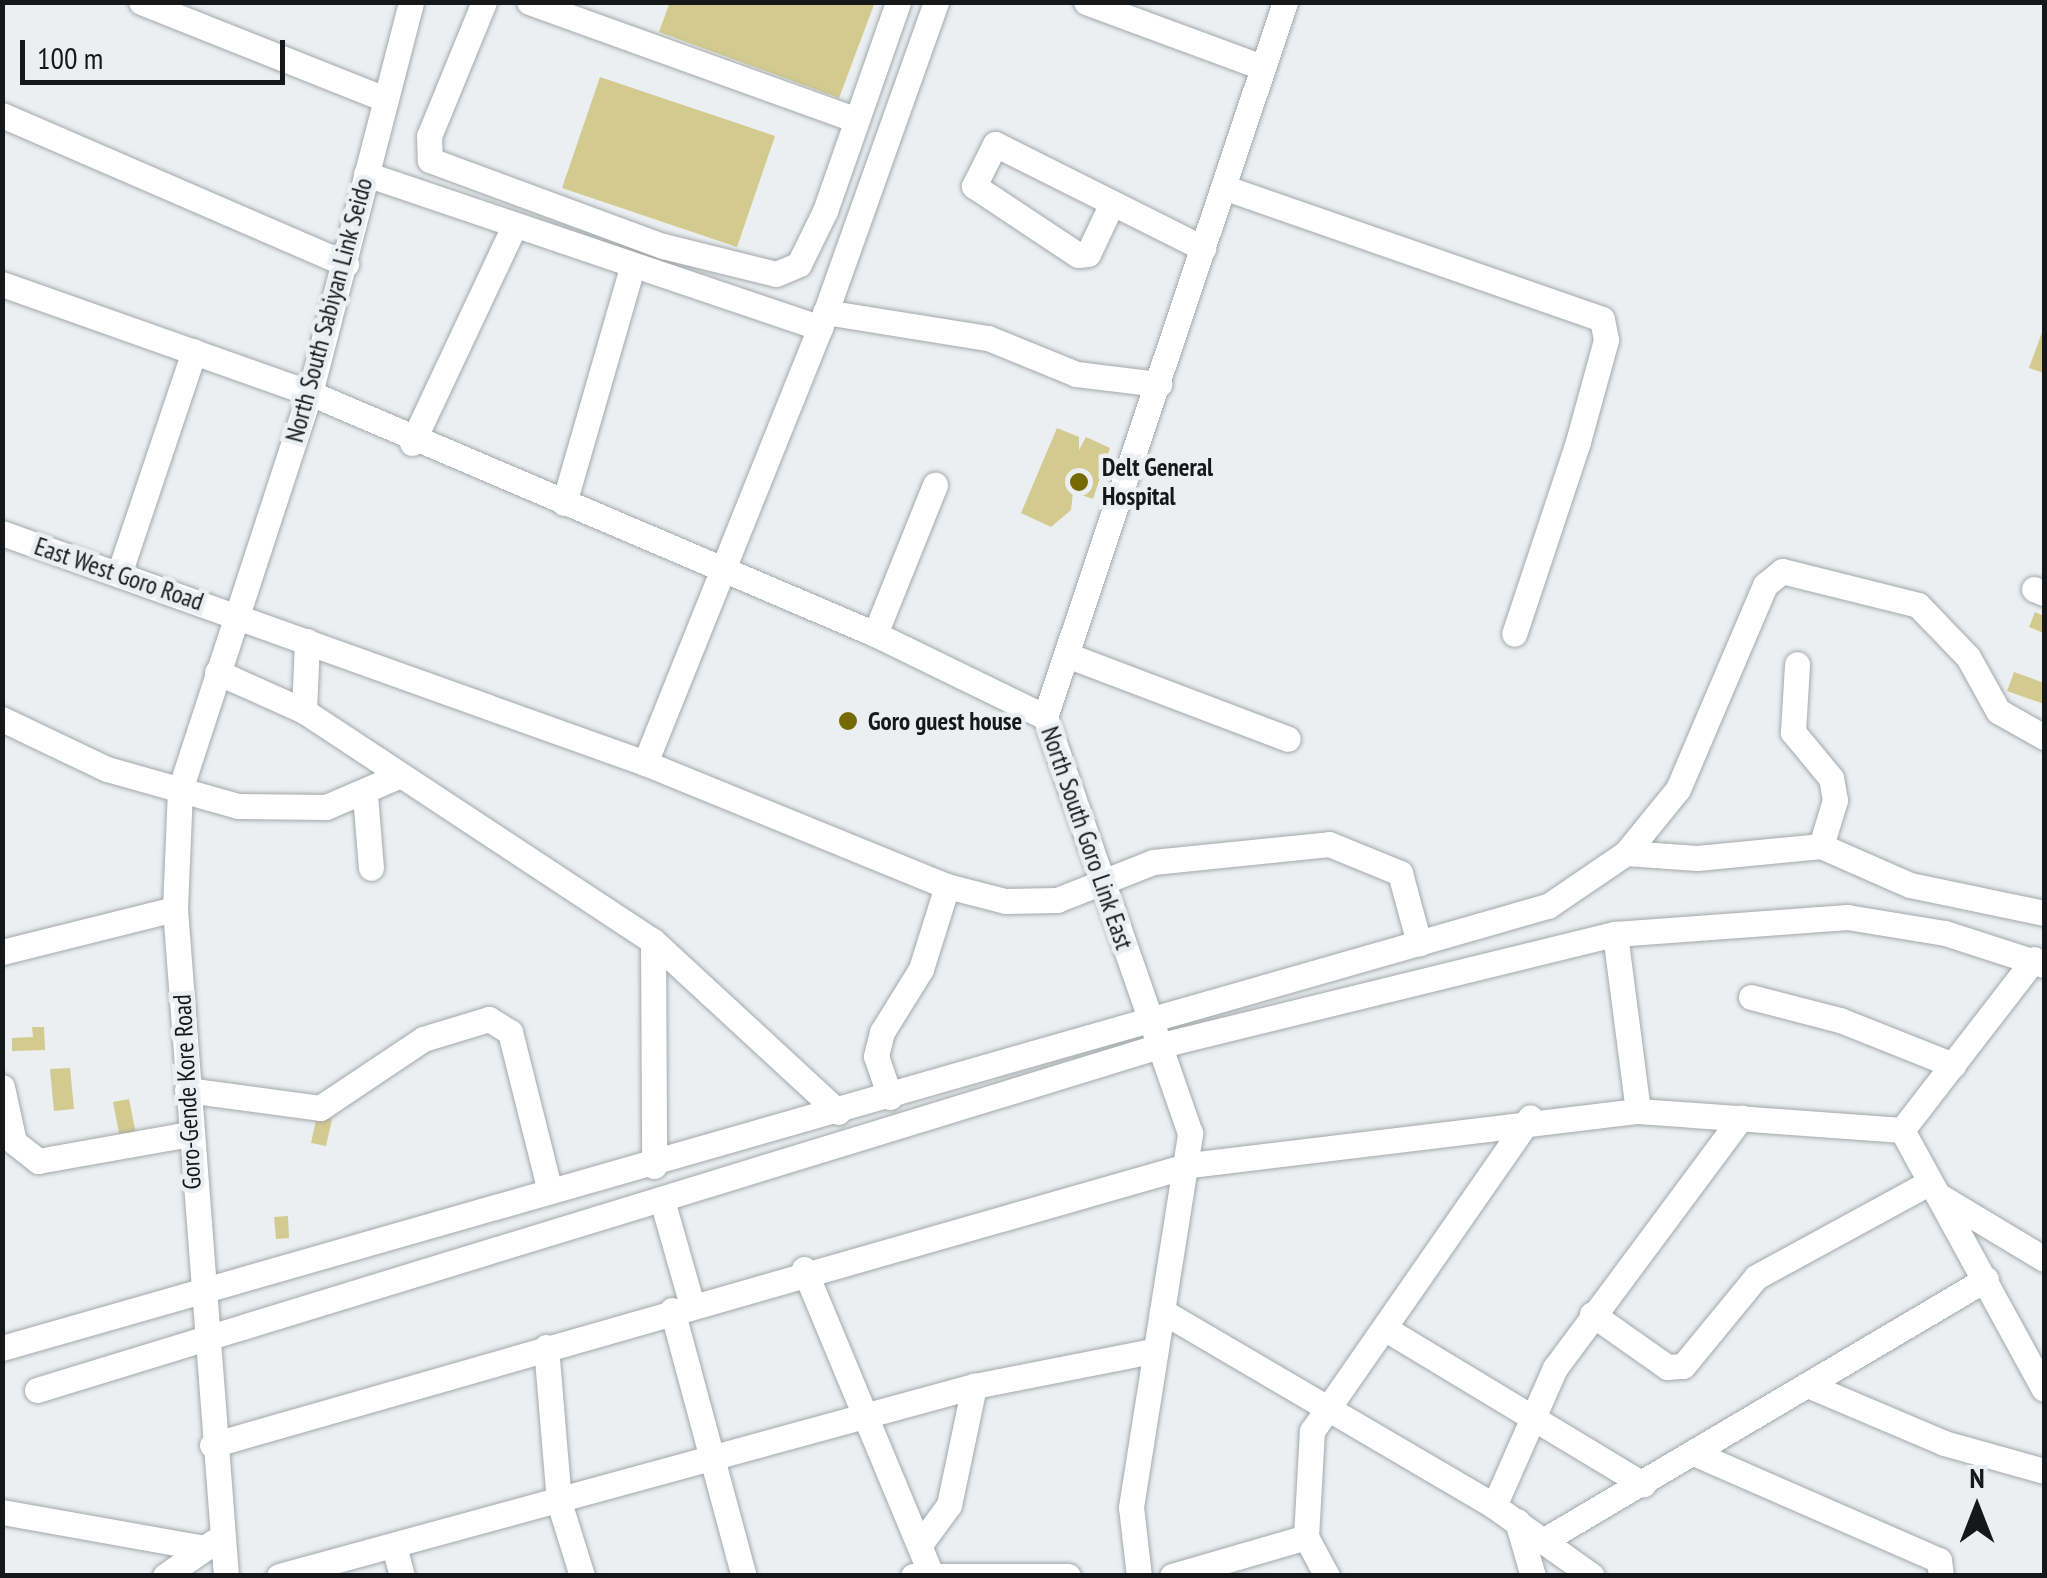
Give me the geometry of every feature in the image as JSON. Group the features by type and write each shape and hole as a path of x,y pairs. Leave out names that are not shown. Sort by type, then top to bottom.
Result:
{"street":[{"path":"141,2 188,12 382,98"},
{"name":"North South Sabiyan Link Seido","path":"235,615 310,393 346,264 382,98 411,2"},
{"path":"484,2 429,136 430,160 663,246 791,271 825,210 898,2"},
{"path":"529,2 856,120"},
{"path":"645,763 823,320 936,2"},
{"path":"1086,2 1262,67"},
{"name":"North South Goro Link East","path":"1139,1576 1129,1537 1153,1351 1190,1165 1159,1033 1098,881 1044,717 1285,2"},
{"path":"2,116 346,264"},
{"path":"1112,203 1088,254 1078,255 974,186 992,144 1112,203 1203,248"},
{"path":"366,174 632,268 823,320 988,338 1076,374 1158,384"},
{"path":"1223,186 1602,319 1606,340 1578,442 1514,634"},
{"path":"412,444 513,228"},
{"path":"564,503 632,268"},
{"path":"2,284 310,393 412,444 723,568 874,634 1044,717"},
{"path":"119,574 194,352"},
{"path":"874,634 935,485"},
{"name":"East West Goro Road","path":"4,540 119,574 645,763 947,886 1038,902 1153,862 1330,844 1400,873 1419,943"},
{"path":"37,1390 662,1200 1419,943 1548,906 1626,854 1678,789 1766,585 1782,571 1918,606 1960,646 1998,711 2044,737"},
{"name":"Goro-Gende Kore Road","path":"226,1576 213,1543 212,1445 198,1289 175,910 180,790 235,615"},
{"path":"304,710 308,642"},
{"path":"1067,655 1288,739"},
{"path":"1798,664 1793,732 1831,778 1834,800 1821,846"},
{"path":"218,672 304,710 398,776 653,941 838,1112"},
{"path":"2,719 107,768 180,790 288,810 365,796 398,776"},
{"path":"365,796 371,868"},
{"path":"1626,854 1698,858 1821,846 1910,885 2044,912"},
{"path":"890,1098 876,1056 882,1032 921,969 947,886"},
{"path":"2,952 175,910"},
{"path":"2,1348 198,1289 890,1098 1159,1033 1615,934 1847,917 2039,962 1902,1130"},
{"path":"1615,934 1638,1110"},
{"path":"653,941 654,1166"},
{"path":"1751,997 1840,1020 1953,1066"},
{"path":"187,1090 320,1108 424,1038 490,1019 510,1032 550,1191"},
{"path":"3,1103 14,1142 38,1161 189,1134"},
{"path":"212,1445 804,1269 1190,1165 1530,1117 1638,1110 1902,1130"},
{"path":"1326,1576 1306,1537 1312,1431 1327,1404 1389,1330 1530,1117"},
{"path":"1494,1506 1527,1420 1592,1314 1741,1118"},
{"path":"1902,1130 2044,1389"},
{"path":"1592,1314 1667,1366 1684,1366 1756,1277 1933,1188"},
{"path":"1933,1188 2044,1259"},
{"path":"662,1200 713,1459 744,1576"},
{"path":"804,1269 862,1418 921,1543 926,1574 1068,1576"},
{"path":"1546,1539 1696,1454 1986,1279"},
{"path":"1162,1310 1518,1520 1592,1576"},
{"path":"1389,1330 1527,1420 1643,1484"},
{"path":"546,1347 560,1502 582,1576"},
{"path":"279,1576 974,1386 1153,1351"},
{"path":"921,1543 949,1505 974,1386"},
{"path":"1810,1386 1944,1443 2044,1471"},
{"path":"1696,1454 1939,1560 1941,1576"},
{"path":"2,1512 213,1543"},
{"path":"1518,1520 1533,1576"},
{"path":"1172,1576 1306,1537"},
{"path":"165,1576 213,1543"},
{"path":"394,1546 402,1576"}],"building":[{"path":"670,2 875,2 839,98 659,32"},
{"path":"600,77 775,136 737,247 562,188"},
{"path":"2044,327 2044,373 2029,368"},
{"path":"1057,428 1079,437 1079,450 1086,437 1110,448 1093,499 1073,492 1071,510 1051,527 1021,513"},
{"path":"2035,612 2044,616 2044,633 2029,627"},
{"path":"2014,672 2044,683 2044,704 2007,691"},
{"path":"32,1027 44,1027 45,1050 12,1051 12,1038 33,1037"},
{"path":"70,1068 74,1109 54,1111 50,1069"},
{"path":"129,1099 136,1134 120,1138 113,1102"},
{"path":"317,1116 332,1119 326,1146 311,1143"},
{"path":"288,1216 289,1238 276,1239 274,1217"}],"place":[{"name":"Delt General Hospital","path":"1079,482"},
{"name":"Goro guest house","path":"848,721"}]}
